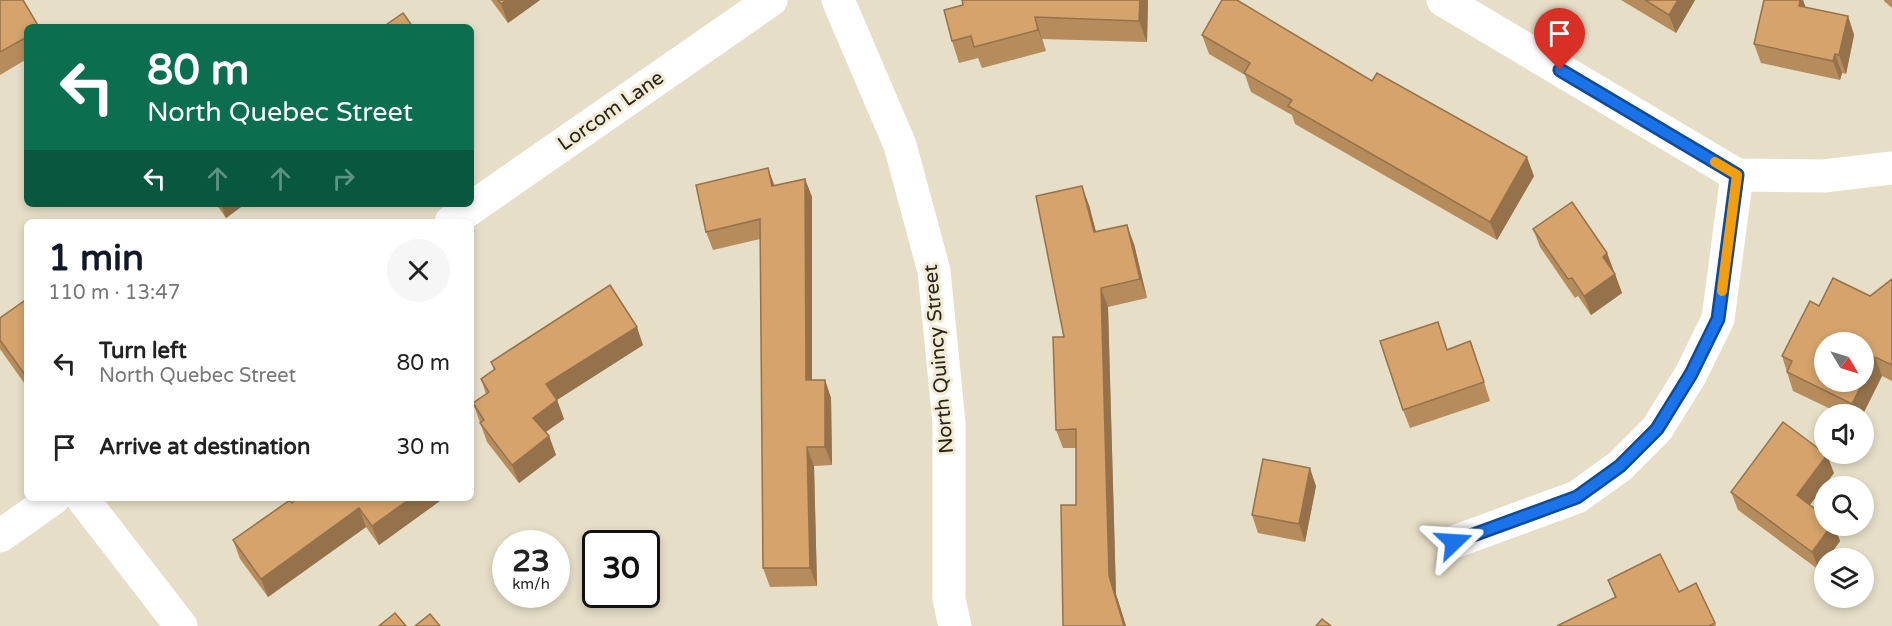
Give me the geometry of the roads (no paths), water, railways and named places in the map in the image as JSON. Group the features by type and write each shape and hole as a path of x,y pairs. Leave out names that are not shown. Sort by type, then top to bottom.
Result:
{"street":[{"name":"Lorcom Lane","path":"474,206 771,0"},
{"name":"North Quincy Street","path":"838,0 900,145 934,271 949,423 949,600 955,626"},
{"path":"1443,0 1737,175 1824,176 1892,168"},
{"path":"1454,542 1577,497 1620,466 1657,429 1691,374 1718,319 1737,175"},
{"name":"Lorcom Lane","path":"455,219 473,207"},
{"path":"0,536 50,501"},
{"path":"84,501 181,626"}]}
